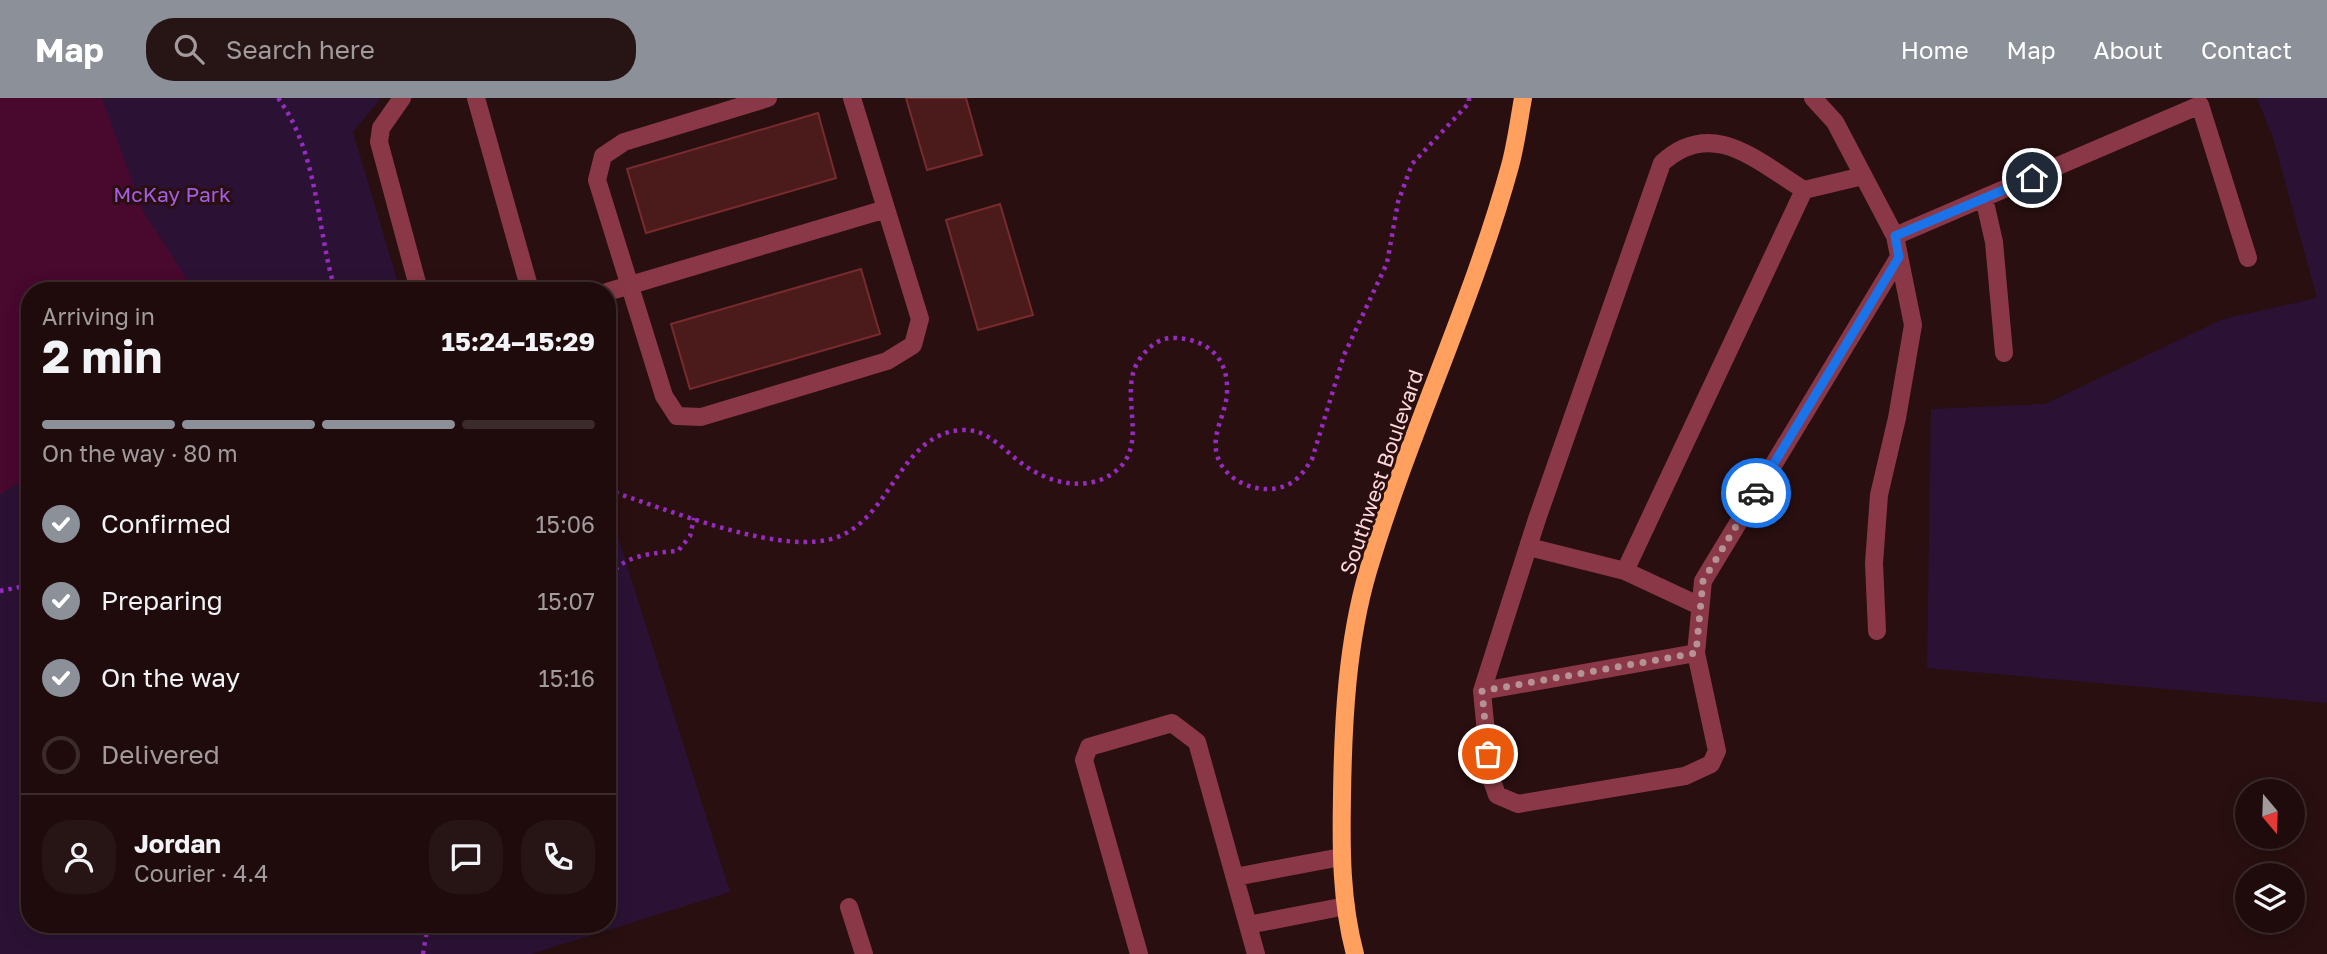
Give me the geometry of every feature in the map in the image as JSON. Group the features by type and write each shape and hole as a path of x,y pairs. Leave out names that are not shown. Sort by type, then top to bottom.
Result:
{"main road":[{"name":"Southwest Boulevard","path":"1355,954 1341,857 1343,756 1351,661 1368,572 1468,293 1510,164 1523,98"}],"street":[{"path":"402,98 381,128 379,142 417,282"},
{"path":"475,98 528,282"},
{"path":"768,98 624,142 603,156 597,180 664,396 677,416 701,417 887,361 913,345 920,318 852,98"},
{"path":"1812,98 1835,122 1895,236 1913,325 1897,418 1879,495 1874,563 1877,631"},
{"path":"1895,236 2199,101 2248,258"},
{"path":"1863,176 1804,190 1731,145 1703,141 1676,150 1662,163 1482,691 1490,775 1497,795 1518,804 1685,776 1711,764 1717,751 1696,653 1703,581 1899,257"},
{"path":"1625,571 1804,190"},
{"path":"1984,198 1994,242 2004,353"},
{"path":"616,289 886,209"},
{"path":"1529,547 1625,571 1700,606"},
{"path":"1482,691 1696,653"},
{"path":"1139,954 1084,760 1089,747 1172,723 1197,742 1256,954"},
{"path":"1235,877 1341,857"},
{"path":"1248,925 1346,906"},
{"path":"849,907 864,954"}],"path":[{"path":"278,98 297,128 309,162 333,282"},
{"path":"616,493 694,518 787,540 827,540 850,532 868,518 920,448 940,433 964,430 980,433 997,442 1025,466 1055,480 1077,485 1101,481 1118,470 1128,454 1133,438 1131,383 1136,364 1149,347 1168,338 1191,339 1207,344 1218,354 1225,372 1227,393 1216,444 1217,456 1230,475 1252,488 1271,489 1290,484 1302,474 1312,459 1344,355 1387,263 1398,202 1412,164 1469,103 1469,98"},
{"path":"616,570 627,561 650,553 678,551 690,536 694,518"},
{"path":"0,591 21,587"},
{"path":"423,954 426,933"}],"green space":[{"name":"McKay Park","path":"0,98 381,98 353,132 398,282 21,282 21,933 598,933 531,954 0,954"},
{"path":"2257,98 2327,98 2327,703 1927,668 1931,409 2045,404 2223,319 2317,298 2273,138"},
{"name":"McKay Park","path":"616,531 730,892 616,928"}],"shaded area":[{"path":"0,98 102,98 143,211 189,282 21,282 21,481 0,494"}],"building":[{"path":"906,98 966,98 982,155 927,170"},
{"path":"818,113 836,178 646,233 627,169"},
{"path":"1000,204 1033,315 978,330 946,220"},
{"path":"861,269 880,334 690,389 671,324"}],"way so far":[{"path":"1488,754 1482,691 1696,653 1703,581 1756,493"}],"route":[{"path":"1756,493 1899,257 1895,236 2032,178"}]}
